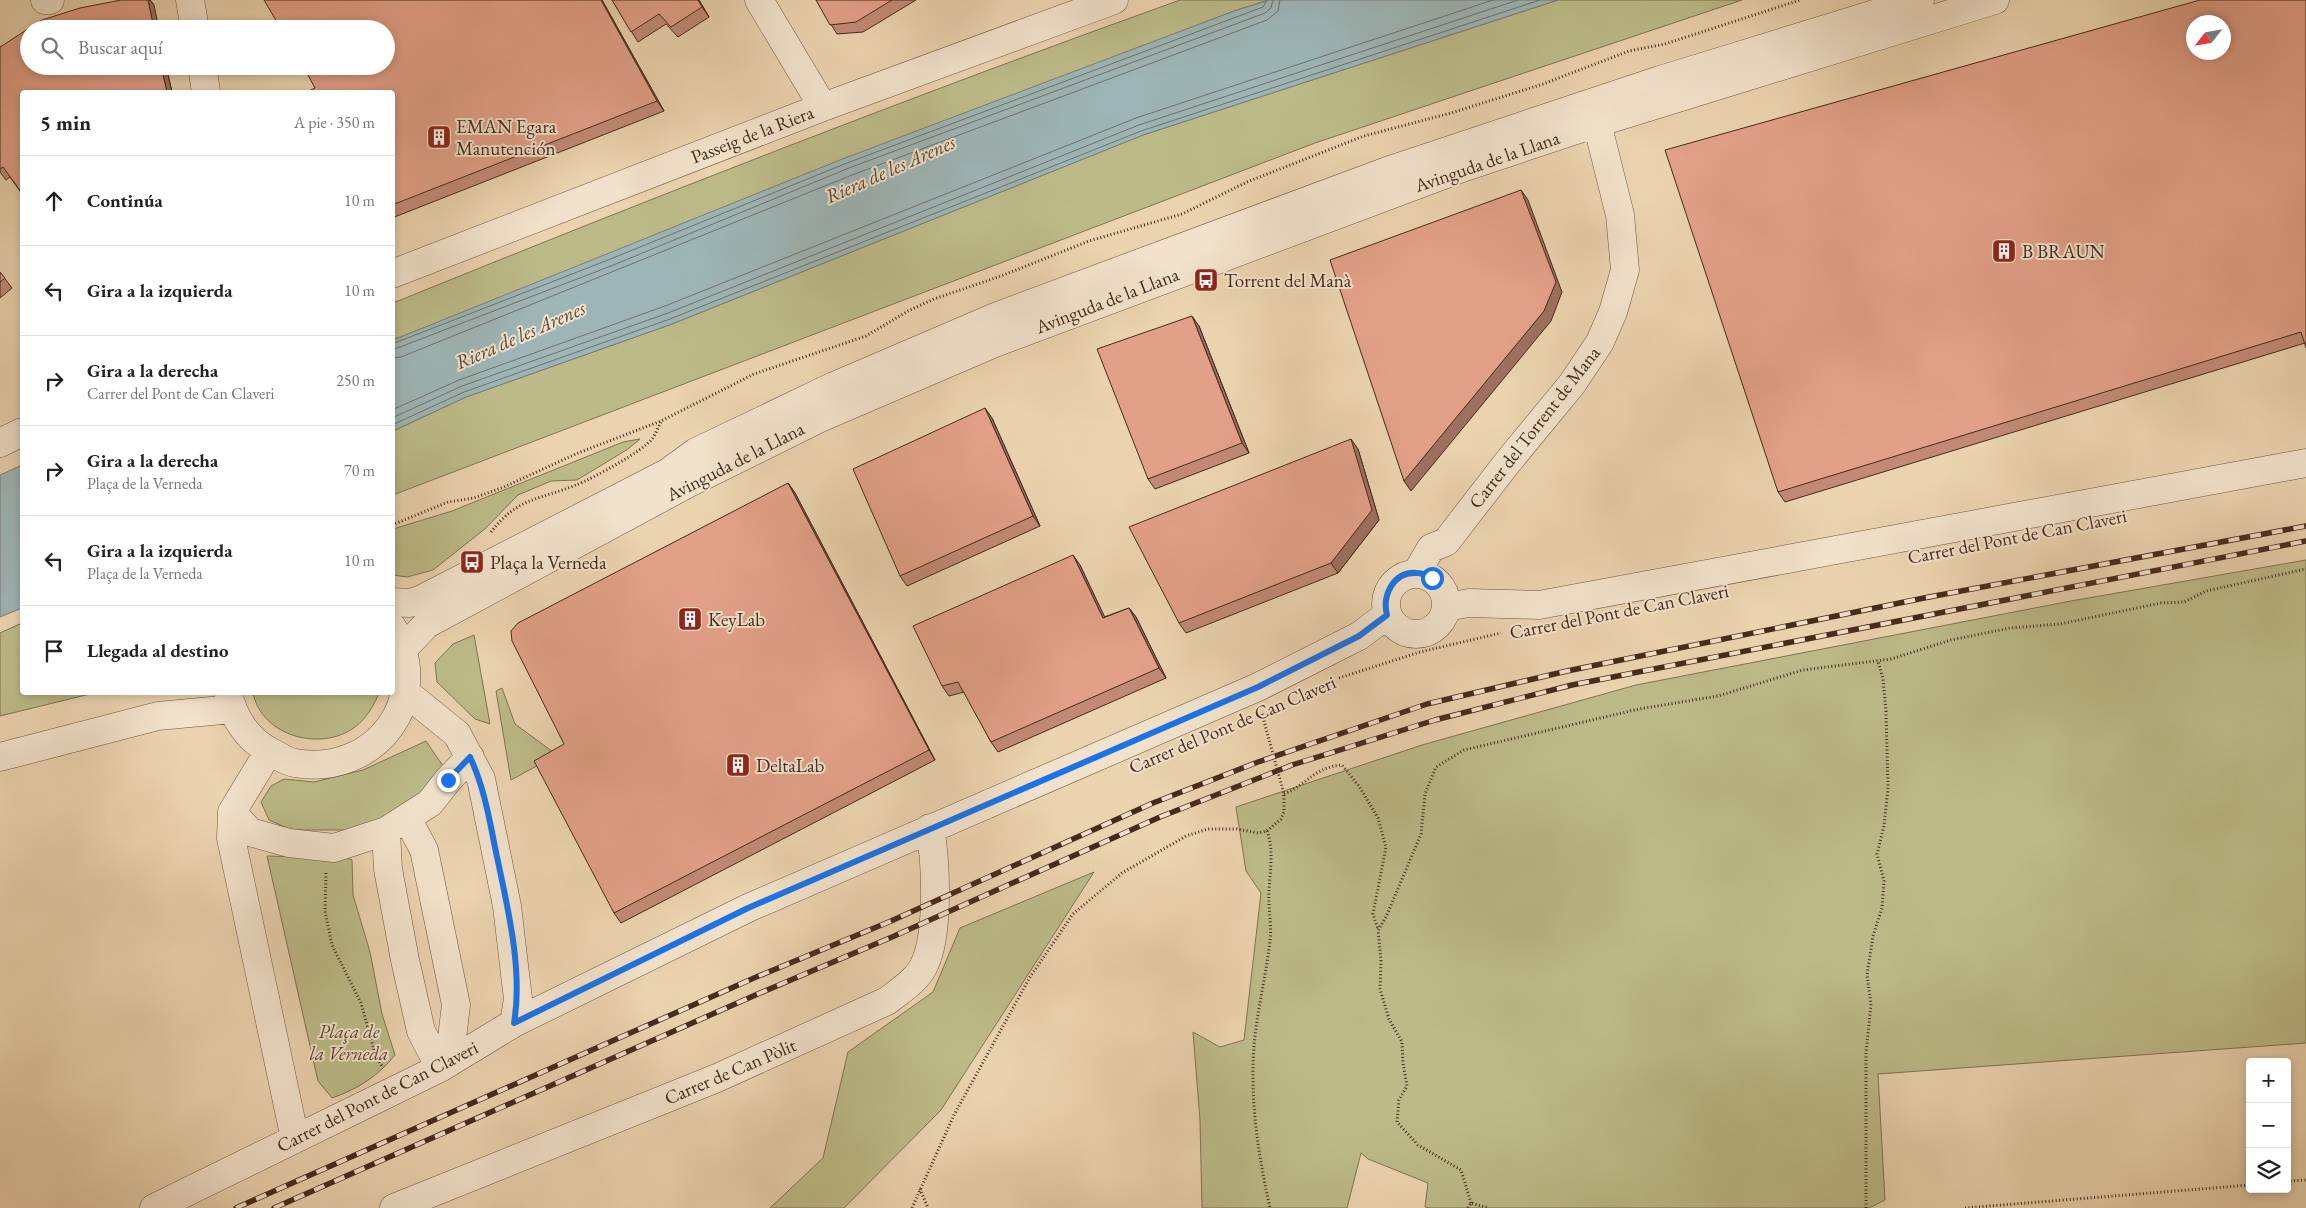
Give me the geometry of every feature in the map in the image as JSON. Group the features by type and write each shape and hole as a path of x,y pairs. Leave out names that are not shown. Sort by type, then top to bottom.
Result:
{"street":[{"path":"45,0 50,0"},
{"path":"190,0 193,20"},
{"path":"759,0 823,107"},
{"name":"Passeig de la Riera","path":"395,273 823,107 1114,0"},
{"name":"Avinguda de la Llana","path":"398,638 689,483 818,420 995,343 1140,287 1465,167 1594,113 1920,0"},
{"name":"Avinguda de la Llana","path":"395,602 410,603 422,599 658,478 696,452 834,386 995,317 1387,171 1995,0"},
{"path":"203,75 206,90"},
{"name":"Carrer del Torrent de Mana","path":"1434,588 1448,556 1446,542 1507,462 1572,384 1600,342 1613,312 1625,270 1620,215 1594,113"},
{"path":"0,443 20,433"},
{"name":"Carrer del Pont de Can Claveri","path":"1434,588 1469,603 1539,605 2306,463"},
{"path":"1400,576 1434,588 1438,624 1423,634 1410,634 1398,630 1387,615 1384,605 1388,588 1400,576"},
{"name":"Carrer del Pont de Can Claveri","path":"154,1208 440,1068 514,1023 748,908 1258,687 1359,636 1387,615"},
{"path":"0,757 158,716 231,701 238,722 254,740 269,751 293,763 325,766 343,762 371,748 387,733 402,705 406,692 407,674 398,638"},
{"path":"406,692 456,734 481,779 507,906 518,999 514,1023"},
{"path":"158,716 197,695"},
{"path":"269,751 232,812 232,838 295,1139"},
{"path":"232,812 250,832 289,843 334,848 396,824 430,803 448,780 470,757"},
{"path":"396,824 424,850 456,1005 452,1038 440,1068"},
{"path":"396,824 388,870 421,1031 440,1068"},
{"name":"Carrer de Can Pòlit","path":"394,1208 717,1078 887,1001 905,988 925,964 930,947 933,929 934,851 930,828"}],"path":[{"path":"395,524 448,502 474,498 504,487 578,453 661,421 754,374 866,336 908,311 934,299 1001,276 1089,241 1182,214 1247,182 1364,136 1451,113 1543,84 1629,51 1665,44 1800,0"},
{"path":"1378,930 1386,917 1421,834 1425,794 1436,768 1464,750 1640,709 1718,696 1803,670 1891,659 1951,640 2010,628 2060,624 2161,603 2184,602 2206,591 2306,569"},
{"name":"Carrer del Pont de Can Claveri","path":"1331,681 1420,652 1509,631"},
{"path":"1866,1208 1866,1053 1871,1004 1867,975 1873,936 1882,908 1884,881 1877,854 1884,826 1888,788 1886,711 1883,679 1878,661"},
{"path":"912,1208 954,1115 1006,1019 1047,950 1073,914 1122,873 1186,836 1208,829 1237,828 1258,833 1267,831 1281,819 1284,812 1284,794 1263,721 1258,687"},
{"path":"1284,794 1291,792 1312,774 1329,766 1342,765 1359,786 1378,818 1386,847 1373,914 1378,930 1381,961 1380,989 1389,1019 1402,1042 1407,1086 1398,1100 1397,1122 1418,1145 1461,1170 1471,1203 1468,1208"},
{"path":"1267,831 1271,867 1269,894 1272,914 1271,940 1254,1046 1253,1083 1258,1156 1270,1208"},
{"path":"2291,1181 2306,1180"},
{"path":"1965,1208 2246,1184"},
{"path":"920,1189 928,1208"},
{"path":"1471,1203 1489,1208"}],"green space":[{"path":"1180,0 1269,0 1234,11 395,339 395,302 785,147"},
{"path":"1558,0 1742,0 1315,143 395,494 395,430 466,397 672,324 1143,135"},
{"path":"640,439 628,449 577,480 551,481 518,495 486,528 433,570 407,577 395,575 395,528 452,511 623,442"},
{"path":"2306,560 2306,1043 1878,1074 1885,1200 1869,1208 1430,1208 1425,1207 1428,1183 1368,1159 1361,1153 1347,1208 1202,1208 1200,1120 1193,1032 1220,1047 1244,1040 1261,893 1246,871 1236,807 1422,745 1636,685 2071,601"},
{"path":"20,624 20,695 86,695 0,716 0,633"},
{"path":"474,635 490,724 475,719 437,682 435,663 453,644"},
{"path":"502,688 515,724 557,755 511,780 496,691"},
{"path":"254,695 378,695 370,711 355,727 342,735 326,738 311,739 295,736 281,730 268,720 259,708"},
{"path":"426,741 443,766 436,783 401,811 357,830 292,830 269,820 261,802 271,786 284,779 314,782 363,770"},
{"name":"Plaça de la Verneda","path":"341,855 352,860 353,895 370,952 382,1014 395,1055 367,1081 332,1098 318,1081 267,856 305,857"},
{"path":"1094,872 941,1110 844,1208 770,1208 823,1158 848,1052 933,992 960,928"}],"water":[{"name":"Riera de les Arenes","path":"1269,0 1558,0 1143,135 672,324 466,397 395,430 395,339 845,158 1234,11"},
{"path":"20,466 20,609 0,617 0,475"}],"building":[{"path":"121,0 148,0 152,20 42,20 80,8"},
{"path":"264,0 601,0 657,101 395,204 395,90 311,90 315,88 308,75 395,75 395,20 276,20"},
{"path":"612,0 698,0 702,7 671,27 659,14 631,32"},
{"path":"816,0 892,0 856,22 830,25"},
{"name":"B BRAUN","path":"2200,0 2306,0 2306,348 2301,332 1778,492 1665,150"},
{"path":"20,34 20,75 163,75 167,90 20,90 20,190 3,167 0,169 0,47"},
{"path":"1521,190 1556,282 1544,311 1404,481 1330,260"},
{"path":"0,272 5,278 0,282"},
{"path":"1192,316 1242,443 1148,479 1097,349"},
{"path":"985,408 1033,516 900,576 853,469"},
{"path":"1351,439 1372,510 1331,563 1179,623 1129,527"},
{"path":"788,483 929,750 614,913 534,761 564,744 512,641 511,631 518,623"},
{"path":"1073,555 1103,618 1129,608 1159,668 991,742 958,682 942,686 913,626"}],"railway":[{"path":"236,1208 754,978 891,921 1153,803 1258,762 1427,704 1567,671 1924,598 2306,526"},
{"path":"274,1208 760,993 892,937 1160,817 1292,765 1435,720 1572,685 2306,541"}],"place":[{"name":"EMAN Egara Manutención","path":"439,137"},
{"name":"B BRAUN","path":"2004,251"},
{"name":"Torrent del Manà","path":"1206,280"},
{"name":"Plaça la Verneda","path":"472,562"},
{"name":"KeyLab","path":"690,619"},
{"name":"DeltaLab","path":"738,765"}],"route":[{"path":"448,780 470,757 481,779 507,906 518,999 514,1023 748,908 1258,687 1359,636 1387,615 1384,605 1388,588 1400,576 1417,572 1432,578"}]}
